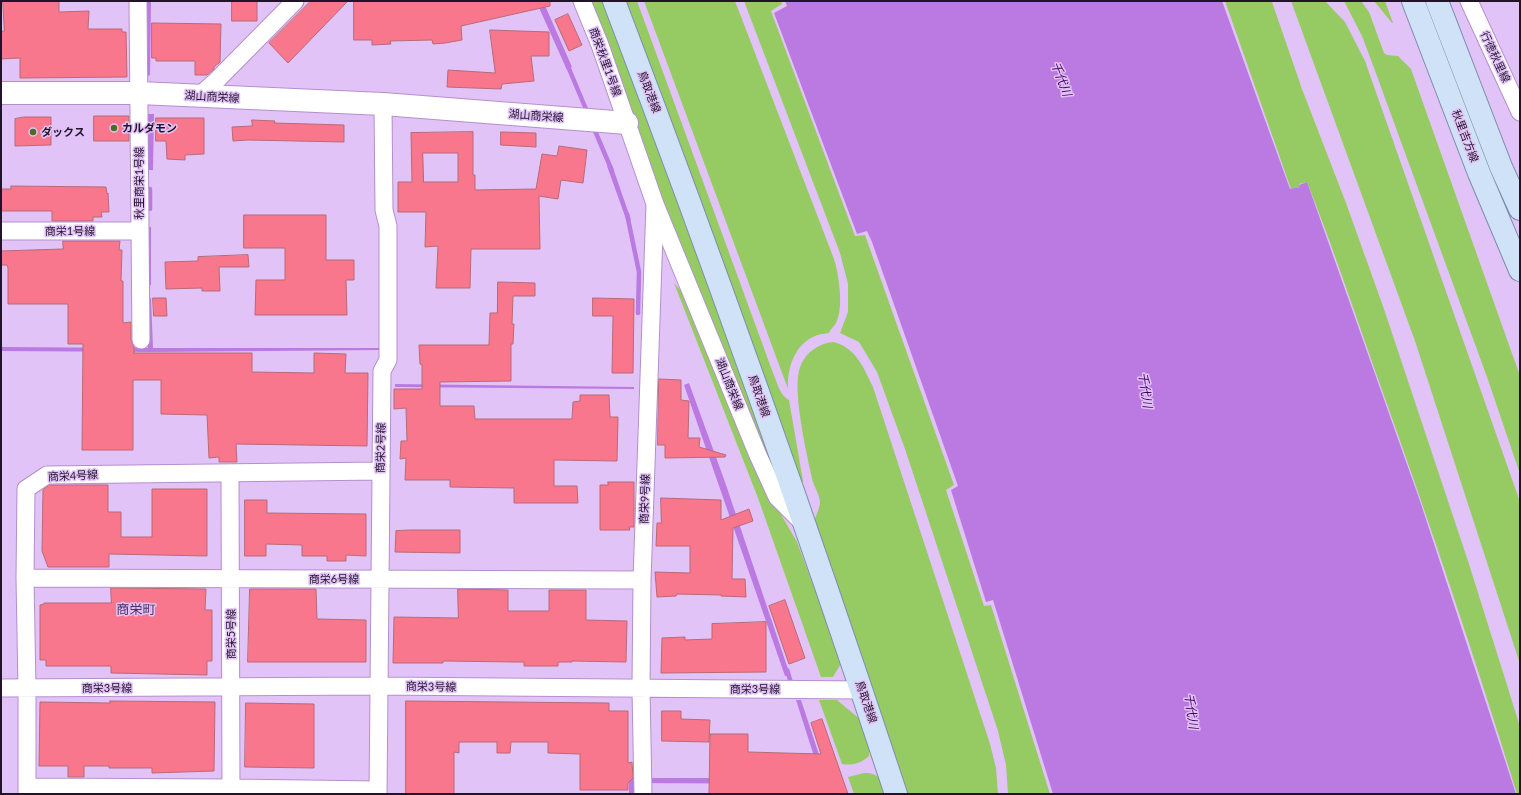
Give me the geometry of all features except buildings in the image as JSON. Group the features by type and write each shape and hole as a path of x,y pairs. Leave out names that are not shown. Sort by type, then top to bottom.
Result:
{"main road":[{"name":"鳥取港線","path":"614,1 713,265 862,690 896,794"},
{"name":"秋里吉方線","path":"1412,1 1498,220 1520,270"},
{"name":"秋里吉方線","path":"1437,1 1501,167 1520,209"},
{"path":"1498,220 1520,280"}],"street":[{"name":"秋里商栄1号線","path":"138,1 141,340"},
{"path":"199,96 295,1"},
{"name":"商栄秋里1号線","path":"582,1 600,45 627,122"},
{"name":"行徳秋里線","path":"1469,1 1520,112"},
{"name":"湖山商栄線","path":"1,93 138,93 383,104 627,122 655,204 757,453 778,497 805,526"},
{"name":"商栄2号線","path":"378,792 382,371 388,360 388,226 384,210 383,104"},
{"name":"商栄9号線","path":"643,794 642,580 655,204"},
{"name":"商栄1号線","path":"1,231 140,231"},
{"name":"商栄4号線","path":"27,791 25,578 26,489 47,475 381,472"},
{"name":"商栄5号線","path":"230,474 231,791"},
{"name":"商栄6号線","path":"25,578 642,580"},
{"name":"商栄3号線","path":"1,688 379,686 862,690"},
{"path":"27,791 378,792"}],"green space":[{"path":"589,1 606,1 707,269 781,489 691,275"},
{"path":"622,1 637,1 777,384 783,395 789,400 803,481 800,485"},
{"path":"644,1 735,1 834,259 840,291 840,309 836,323 829,333 813,337 806,341 796,352 790,366 788,389"},
{"path":"744,1 781,1 782,4 771,11 855,236 865,235 954,485 946,490 984,606 991,605 1050,794 1008,794 1006,765 998,731 905,449 877,372 859,342 840,333 848,312 848,284 840,253"},
{"path":"1225,1 1272,2 1302,89 1346,203 1384,309 1468,561 1507,685 1520,727 1520,794 1517,794 1435,541 1327,233 1307,182 1299,184 1300,187 1291,189"},
{"path":"1291,1 1325,1 1345,22 1365,61 1520,502 1520,664 1415,341"},
{"path":"1344,1 1361,1 1369,12 1384,53 1387,55 1398,56 1411,69 1520,376 1520,474 1487,377 1374,68 1362,36"},
{"path":"1374,1 1385,1 1393,23 1392,23"},
{"path":"674,283 682,292 771,497 797,542 842,662 833,677 821,677 758,498"},
{"path":"834,342 842,345 854,354 873,387 990,744 996,768 998,794 904,794 813,526 820,505 820,500 813,482 804,442 799,410 799,371 804,359 812,350 822,345"},
{"path":"819,700 837,700 861,720 869,745 869,756 857,763 850,765 842,764"},
{"path":"870,773 877,776 882,782 887,794 854,794 848,777"}],"water":[{"path":"147,1 151,1 150,75 148,76"},
{"path":"536,1 543,1 572,67 567,70"},
{"name":"千代川","path":"785,1 1222,1 1290,189 1300,187 1299,185 1307,182 1420,501 1516,794 1053,794 993,600 986,602 951,490 958,486 872,242 867,231 857,234 774,13 787,6"},
{"path":"148,114 154,114 153,170 147,170"},
{"path":"612,165 631,220 626,219 607,166"},
{"path":"147,227 151,227 151,285 147,285"},
{"path":"147,298 151,298 153,348 380,348 380,350 153,352 1,351 1,347 148,348"},
{"path":"689,383 725,482 790,675 785,676 684,385"},
{"path":"395,384 634,387 634,389 395,387"},
{"path":"796,700 801,700 832,794 823,784 634,783 635,794 629,794 629,778 821,778"}],"waterway":[{"path":"567,64 588,114"},
{"path":"593,126 612,171"},
{"path":"150,189 150,209"},
{"path":"627,214 639,272 638,313"},
{"path":"787,670 792,686"}],"place":[{"name":"カルダモン","path":"114,128"},
{"name":"ダックス","path":"33,132"}],"district":[{"name":"商栄町","path":"136,610"}]}
